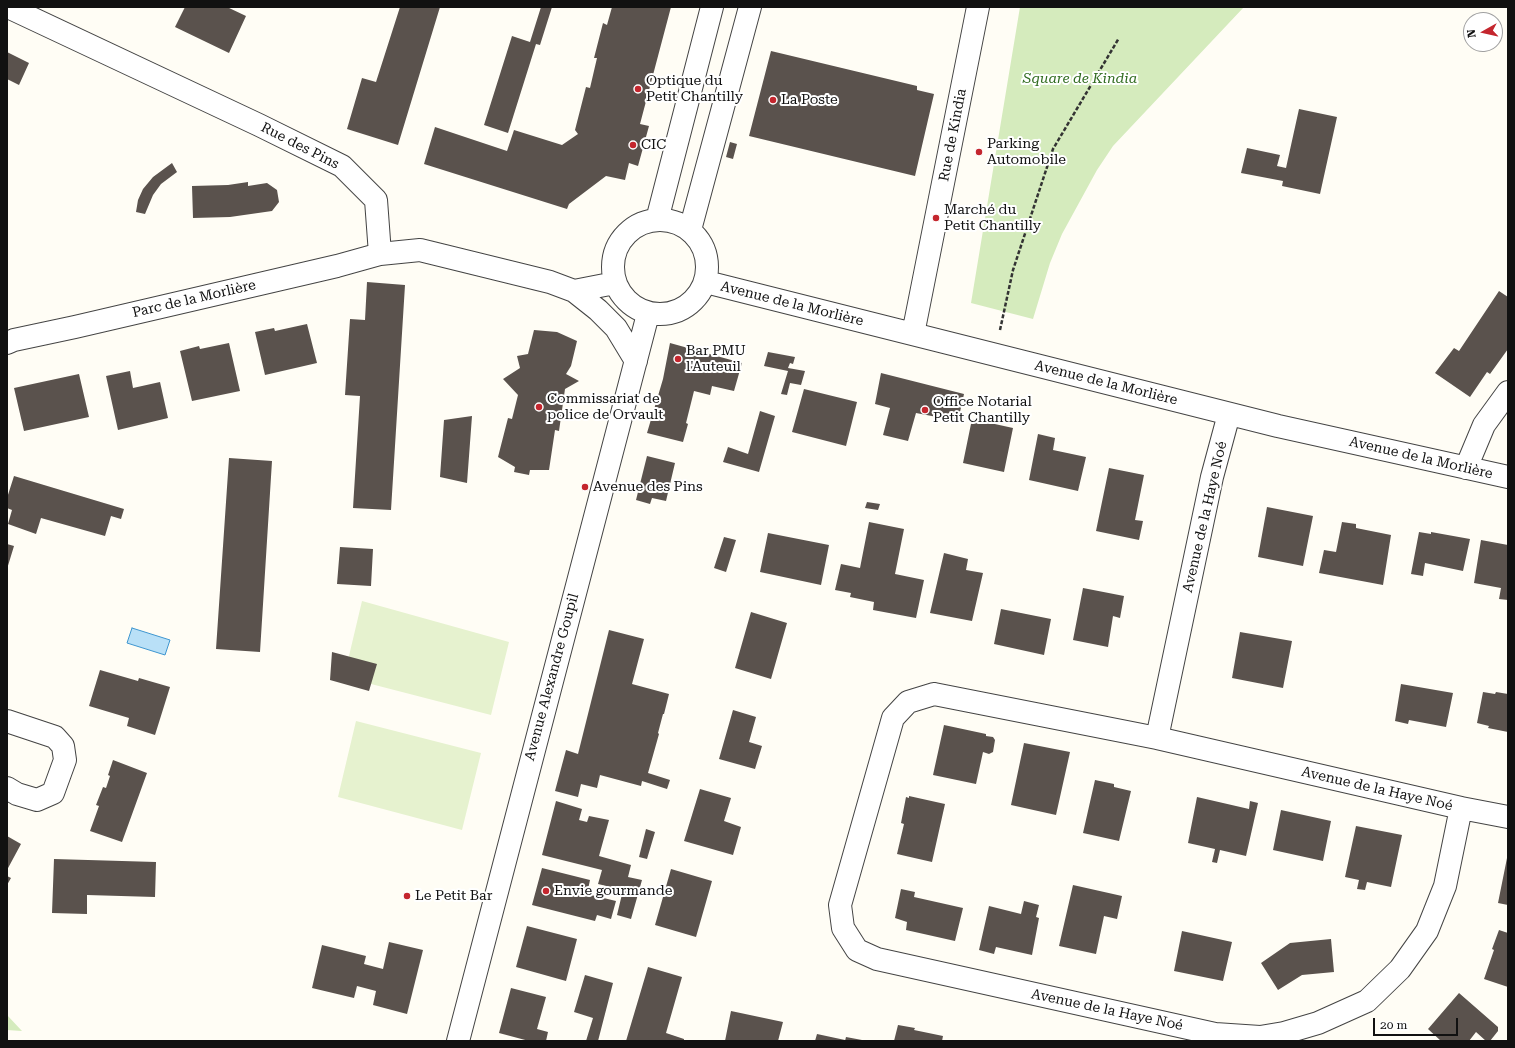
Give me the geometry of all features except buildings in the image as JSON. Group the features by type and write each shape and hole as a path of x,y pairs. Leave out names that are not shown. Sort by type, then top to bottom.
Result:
{"street":[{"name":"Rue des Pins","path":"8,7 342,166 376,200 380,254"},
{"path":"657,220 712,7"},
{"path":"690,230 750,7"},
{"name":"Rue de Kindia","path":"913,334 978,7"},
{"path":"657,220 669,220 690,230 700,241 706,254 708,268 706,282 700,295 689,306 677,313 662,316 648,314 634,307 623,296 615,283 612,268 615,254 621,241 631,230 643,223 657,220"},
{"path":"380,254 420,250 550,282 574,291 598,310 616,328 636,361"},
{"name":"Parc de la Morlière","path":"7,343 14,340 337,266 380,254"},
{"name":"Avenue de la Morlière","path":"706,282 1229,414 1508,477"},
{"path":"574,291 615,283"},
{"name":"Avenue Alexandre Goupil","path":"458,1041 648,314"},
{"path":"1466,468 1484,425 1508,392"},
{"name":"Avenue de la Haye Noé","path":"1157,738 1212,477 1229,414"},
{"name":"Avenue de la Haye Noé","path":"934,694 1157,738 1460,808 1445,886 1428,931 1400,969 1366,1001 1318,1024 1284,1033 1260,1037 1215,1034 877,959 857,950 843,928 840,905 894,718 908,702 934,694"},
{"path":"7,721 55,737 63,746 65,760 53,793 37,800 17,794 7,788"},
{"path":"1460,808 1508,816"}],"path":[{"path":"994,354 1013,270 1053,149 1119,38"}],"green space":[{"name":"Square de Kindia","path":"1020,7 1244,7 1113,146 1097,170 1062,234 1050,263 1033,319 971,303"},
{"path":"362,601 509,642 491,715 344,677"},
{"path":"356,721 481,753 462,830 338,797"},
{"path":"7,1015 22,1031 7,1030"}],"water":[{"path":"132,628 170,640 165,655 127,643"}],"place":[{"name":"Optique du Petit Chantilly","path":"638,89"},
{"name":"La Poste","path":"773,100"},
{"name":"CIC","path":"633,145"},
{"name":"Parking Automobile","path":"979,152"},
{"name":"Marché du Petit Chantilly","path":"936,218"},
{"name":"Bar PMU l'Auteuil","path":"678,359"},
{"name":"Commissariat de police de Orvault","path":"539,407"},
{"name":"Office Notarial Petit Chantilly","path":"925,410"},
{"name":"Avenue des Pins","path":"585,487"},
{"name":"Envie gourmande","path":"546,891"},
{"name":"Le Petit Bar","path":"407,896"}]}
